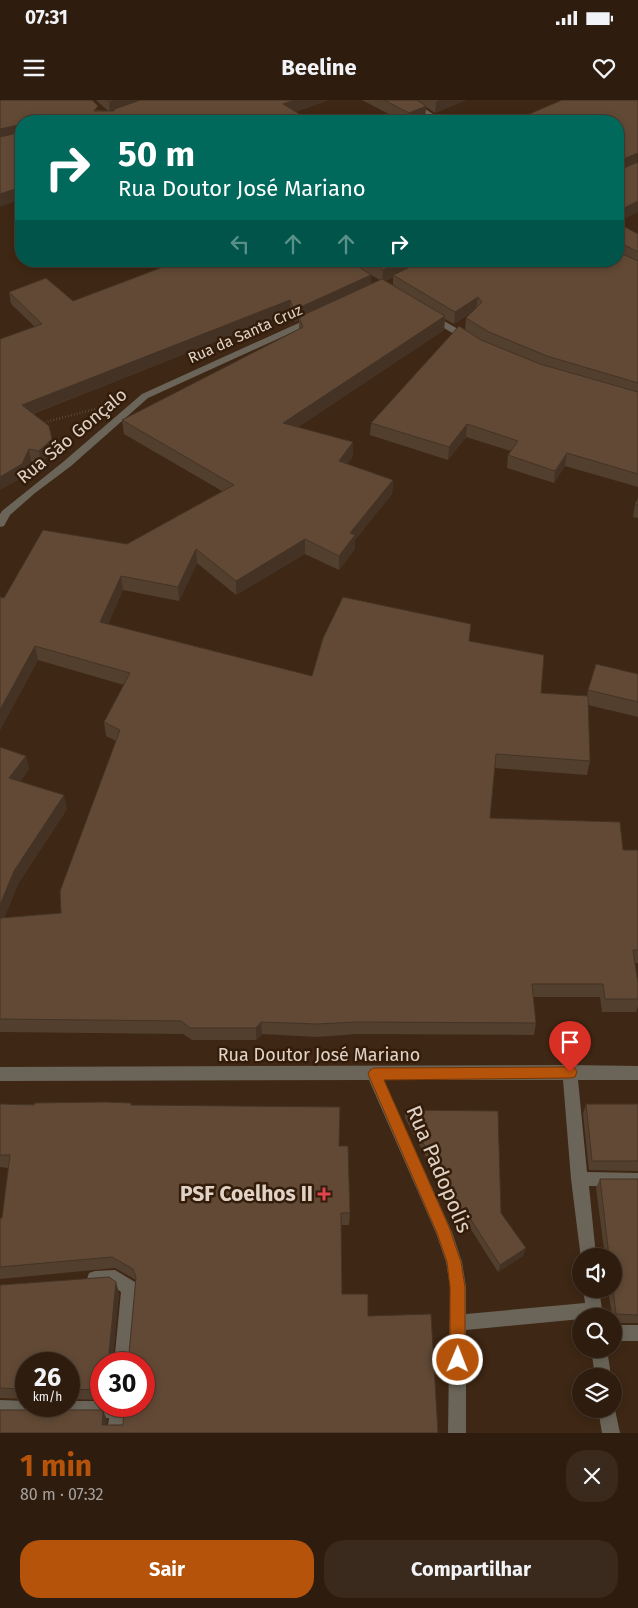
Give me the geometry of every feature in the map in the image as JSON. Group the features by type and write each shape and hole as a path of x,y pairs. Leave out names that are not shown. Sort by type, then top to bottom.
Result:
{"street":[{"path":"405,100 430,115"},
{"path":"425,313 476,343"},
{"name":"Rua da Santa Cruz","path":"145,396 321,316"},
{"name":"Rua São Gonçalo","path":"0,524 6,513 67,464 145,396"},
{"path":"570,1072 587,1248"},
{"name":"Rua Doutor José Mariano","path":"0,1074 638,1073"},
{"name":"Rua Padopolis","path":"374,1074 444,1232 454,1262 458,1287 457,1433"},
{"path":"579,1179 638,1180"},
{"path":"76,1281 115,1278 129,1288 123,1352"},
{"path":"458,1323 572,1315"},
{"path":"622,1332 638,1333"},
{"path":"0,1409 90,1408"},
{"path":"116,1433 117,1417"},
{"path":"608,1418 611,1433"}],"path":[{"path":"36,424 100,408"}],"building":[{"path":"0,100 92,100 98,106 94,111 114,111 140,100 295,100 283,104 301,115 15,115 15,126 0,129"},
{"path":"384,100 417,100 426,106 409,113"},
{"path":"562,100 638,100 638,153 624,159 624,115 527,115"},
{"path":"15,133 15,189 0,194 0,137"},
{"path":"638,162 638,201 624,208 624,168"},
{"path":"624,226 638,234 638,252 624,245"},
{"path":"624,255 638,261 638,383 547,356 489,332 466,318 482,302 478,297 455,312 393,275 410,267 624,267"},
{"path":"163,267 359,267 371,275 294,310 290,300 22,405 49,426 52,439 39,451 29,449 22,464 0,477 0,339 42,324 9,292 46,278 73,301"},
{"path":"378,267 389,267 383,270"},
{"path":"382,279 445,316 283,423 353,442 339,461 393,480 350,533 355,535 339,556 305,539 236,581 196,549 178,587 121,576 100,622 312,676 323,638 343,597 471,624 469,641 544,655 541,693 588,696 590,761 496,754 490,818 620,822 623,850 638,850 638,950 633,950 638,983 638,999 605,999 603,984 532,984 536,1023 357,1022 317,1024 261,1022 256,1028 190,1028 181,1021 0,1019 0,918 61,913 60,891 120,730 104,722 130,673 35,646 0,710 0,597 4,598 43,530 127,544 234,485 122,420 303,327 299,317"},
{"path":"459,326 481,340 540,364 638,392 638,474 567,453 555,471 508,455 518,441 467,424 449,447 371,423"},
{"path":"596,664 638,674 638,702 588,690"},
{"path":"0,747 26,756 9,778 64,795 14,871 0,905"},
{"path":"105,1102 131,1103 131,1105 340,1107 339,1146 348,1146 350,1213 341,1213 342,1294 368,1294 368,1316 431,1314 438,1433 0,1433 0,1410 15,1410 15,1417 80,1417 80,1410 90,1410 90,1417 103,1417 102,1425 123,1425 123,1417 155,1417 155,1352 129,1352 136,1277 133,1269 112,1257 0,1267 0,1218 2,1218 10,1155 0,1155 0,1104 34,1105 35,1103"},
{"path":"586,1104 638,1104 638,1161 592,1161"},
{"path":"405,1110 498,1111 501,1213 526,1248 500,1265 466,1212 462,1213"},
{"path":"600,1179 638,1179 638,1315 622,1314 622,1308 615,1308 614,1298 622,1298 622,1248 608,1248"},
{"path":"109,1277 116,1282 109,1352 90,1352 90,1390 80,1389 80,1352 15,1352 15,1389 0,1388 0,1285"}],"place":[{"name":"PSF Coelhos II","path":"324,1194"}],"route":[{"path":"458,1360 458,1287 454,1262 444,1232 374,1074 570,1072"}]}
